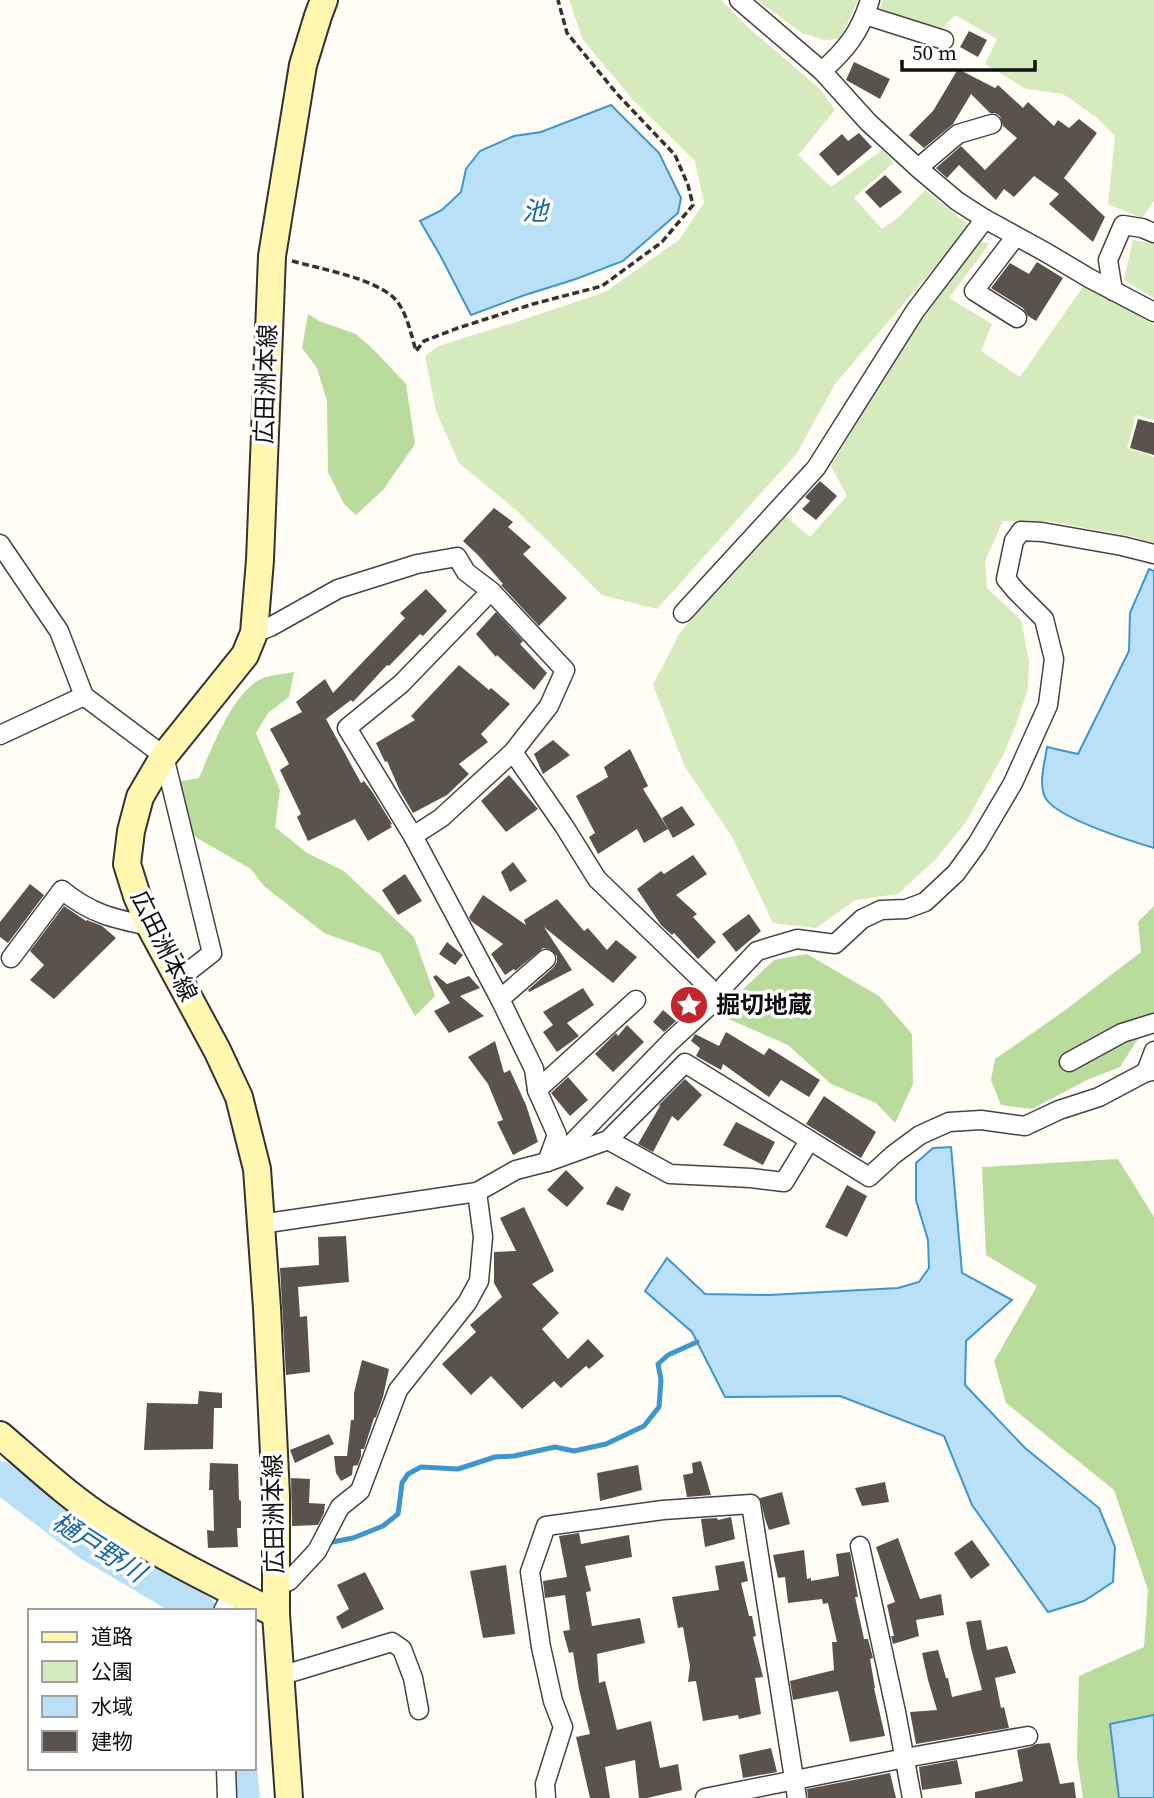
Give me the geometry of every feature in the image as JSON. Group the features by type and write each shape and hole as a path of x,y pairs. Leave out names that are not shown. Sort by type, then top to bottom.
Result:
{"main road":[{"name":"広田洲本線","path":"289,1798 276,1615 276,1495 257,1169 239,1097 217,1050 150,926 136,896 127,864 131,831 140,797 164,756 245,655 254,633 260,560 272,256 303,65 324,0"},
{"path":"0,1434 70,1495 107,1522 228,1601 255,1609"},
{"path":"256,1609 276,1615"}],"street":[{"path":"739,0 822,71 868,122 957,201 1154,312"},
{"path":"822,71 843,52 856,35 868,8 944,40"},
{"path":"918,168 958,134 992,124"},
{"path":"683,613 816,468 915,311 985,219"},
{"path":"1114,291 1108,260 1123,225 1154,233"},
{"path":"1017,236 974,291 1017,318"},
{"path":"547,1162 569,1146 670,1042 719,997 725,985 757,951 797,939 835,944 862,919 881,909 906,909 925,902 956,873 977,844 1013,783 1048,705 1054,659 1044,619 1006,579 1014,541 1021,531 1042,532 1154,554"},
{"path":"0,544 59,631 84,696 164,756 212,953 179,979"},
{"path":"254,633 270,627 338,589 417,564 457,557 466,572 491,591 565,670 549,706 513,752 441,818 412,836"},
{"path":"491,591 401,684 347,728 412,836 534,1069 537,1090 557,1135 547,1162"},
{"path":"0,735 84,696"},
{"path":"513,752 597,879 719,997"},
{"path":"11,958 62,890 91,911 150,926"},
{"path":"499,999 546,960"},
{"path":"537,1090 636,1000"},
{"path":"1069,1062 1122,1033 1154,1023"},
{"path":"261,1224 477,1192 516,1170 608,1140 685,1063 869,1177 920,1135 949,1122 981,1120 1024,1126 1099,1097 1150,1072 1154,1051"},
{"path":"608,1140 670,1174 785,1182 810,1140"},
{"path":"275,1587 289,1581 317,1551 340,1507 360,1491 398,1390 467,1303 479,1282 483,1237 477,1192"},
{"path":"546,1798 544,1784 563,1727 553,1701 541,1647 530,1572 546,1526 663,1510 751,1504 797,1798"},
{"path":"860,1546 912,1798"},
{"path":"281,1676 392,1642 402,1649 410,1668 419,1710"},
{"path":"705,1798 1028,1736"},
{"path":"226,1770 227,1798"}],"path":[{"path":"272,256 361,279 393,297 405,316 416,351 424,341 458,328 601,286 662,242 693,205 688,185 675,155 618,95 567,33 558,0"}],"green space":[{"path":"569,0 721,0 750,29 820,89 835,110 798,155 831,187 882,150 894,162 854,198 882,229 897,219 925,190 970,226 835,384 797,453 657,609 602,595 515,509 459,463 436,411 425,356 438,346 605,292 679,240 704,203 695,161 633,100 583,40"},
{"path":"757,0 858,0 840,39 824,40 802,33"},
{"path":"883,0 1154,0 1154,201 1142,218 1108,204 1115,136 1096,117 1063,94 1026,89 985,64 997,39 955,15 939,32 880,8"},
{"path":"1133,240 1154,244 1154,298 1124,280"},
{"path":"978,242 990,243 949,298 992,324 981,351 1020,377 1085,284 1154,325 1154,420 1136,415 1127,448 1154,457 1154,544 1134,537 1048,521 1003,521 985,561 987,588 1021,620 1029,661 1028,689 1003,755 966,822 936,859 898,894 855,900 816,928 773,923 732,837 685,767 653,685 679,634 782,513 810,537 847,496 831,466 924,309"},
{"path":"308,314 319,321 356,334 406,384 415,444 383,490 356,515 344,504 328,472 327,401 317,368 302,348"},
{"path":"294,672 289,697 268,713 256,733 280,790 275,827 307,853 344,871 414,937 435,996 415,1016 380,953 324,933 264,886 251,869 197,838 170,810 170,783 199,778 230,712 247,689 265,677"},
{"path":"1154,906 1154,1014 1120,1067 1087,1080 1032,1109 1001,1105 991,1080 995,1059 1141,952 1138,922"},
{"path":"807,954 879,996 912,1034 913,1084 895,1123 876,1103 831,1084 788,1045 717,1014 774,960"},
{"path":"1118,1159 1154,1217 1154,1798 1083,1798 1077,1757 1079,1676 1144,1647 1148,1590 1114,1490 1006,1403 994,1361 1037,1286 986,1255 982,1167"}],"water":[{"name":"池","path":"611,105 659,153 681,198 678,213 623,261 471,315 420,221 442,210 461,192 466,169 480,151 514,136 541,132"},
{"path":"1149,569 1154,571 1154,848 1093,827 1061,812 1044,795 1042,784 1047,747 1078,754 1129,651 1130,613"},
{"path":"951,1147 962,1273 1012,1300 966,1341 965,1385 1025,1448 1099,1508 1115,1547 1113,1582 1084,1601 1048,1612 972,1505 944,1436 840,1396 725,1397 692,1332 645,1291 667,1258 705,1294 769,1295 898,1288 919,1282 929,1268 928,1240 916,1200 916,1163 933,1148"},
{"path":"1154,1715 1154,1798 1119,1798 1110,1724"}],"building":[{"path":"969,31 987,40 978,57 960,47"},
{"path":"854,62 890,79 880,99 846,80"},
{"path":"958,69 995,88 998,85 1023,108 1028,102 1054,126 1058,120 1069,128 1079,119 1097,133 1064,178 1105,217 1093,242 1049,204 1059,194 1034,176 1014,197 1004,189 996,200 959,165 947,178 936,168 961,146 985,170 1017,138 1003,126 1000,116 990,113 971,94 953,124 924,148 909,135 933,111"},
{"path":"859,133 872,147 838,176 819,154 842,134 848,141"},
{"path":"885,175 902,192 880,208 865,192"},
{"path":"1037,262 1063,278 1036,321 1028,316 1023,308 991,288 1010,263 1029,274"},
{"path":"1138,419 1154,423 1154,455 1130,448"},
{"path":"820,481 837,496 816,520 802,509 810,501 805,497"},
{"path":"494,508 513,522 508,527 531,547 523,554 567,598 539,626 463,541"},
{"path":"426,589 447,611 423,636 420,634 387,665 353,702 351,700 326,719 361,783 364,781 373,793 392,827 368,841 355,819 308,841 297,817 301,814 280,770 289,764 270,729 302,712 296,702 325,679 333,693 405,618 400,613"},
{"path":"496,612 523,641 520,644 547,673 534,690 497,655 496,657 476,634"},
{"path":"459,665 510,704 481,734 488,742 459,764 469,774 447,795 413,813 376,743 415,720 411,716"},
{"path":"553,740 570,755 543,774 534,754"},
{"path":"630,749 648,786 643,789 668,829 644,843 637,829 598,854 589,837 595,833 576,796 608,777 604,767"},
{"path":"509,775 538,809 506,832 481,801"},
{"path":"682,806 695,825 673,838 662,818"},
{"path":"693,855 707,874 676,895 697,914 693,917 716,942 698,959 674,933 672,935 661,925 637,889 661,871 664,874"},
{"path":"513,862 527,881 510,892 501,872"},
{"path":"405,874 422,901 398,915 382,890"},
{"path":"30,884 44,895 8,943 0,937 0,922"},
{"path":"483,895 526,925 524,920 557,899 584,931 588,928 607,950 616,940 637,957 613,983 544,927 572,970 529,992 528,990 554,967 557,956 550,949 543,948 515,971 514,969 505,975 491,954 503,944 469,917"},
{"path":"64,906 86,921 102,926 116,938 54,999 30,980 44,965 30,951"},
{"path":"749,914 761,931 736,952 722,934"},
{"path":"447,942 463,955 455,965 439,954"},
{"path":"436,975 447,984 469,976 480,988 460,996 484,1016 449,1033 434,1011 450,1003 433,977"},
{"path":"583,988 594,1005 567,1023 579,1036 557,1052 543,1032 553,1025 543,1012"},
{"path":"663,1010 676,1021 664,1032 653,1022"},
{"path":"627,1025 644,1042 613,1072 595,1054 616,1033 618,1036"},
{"path":"726,1032 764,1055 769,1048 820,1080 809,1097 781,1080 769,1097 723,1064 721,1070 696,1056 700,1048 691,1041 695,1034 719,1046"},
{"path":"495,1041 504,1073 510,1070 526,1105 538,1142 513,1155 497,1122 503,1120 488,1084 468,1057"},
{"path":"568,1077 588,1100 570,1116 551,1093"},
{"path":"685,1079 702,1095 678,1121 672,1116 653,1152 638,1144 659,1105"},
{"path":"824,1096 876,1132 861,1158 806,1124"},
{"path":"736,1122 775,1142 763,1165 723,1145"},
{"path":"566,1170 584,1188 567,1207 547,1190"},
{"path":"847,1185 867,1196 847,1237 825,1227"},
{"path":"616,1186 631,1194 623,1211 606,1204"},
{"path":"524,1207 554,1271 532,1284 559,1313 542,1329 568,1359 588,1339 604,1356 589,1369 586,1366 561,1388 554,1381 522,1409 491,1376 471,1395 442,1364 476,1332 470,1325 502,1297 494,1283 494,1252 516,1251 500,1218"},
{"path":"346,1236 349,1282 298,1287 300,1317 307,1316 310,1372 286,1375 280,1268 319,1265 318,1237"},
{"path":"362,1360 389,1369 383,1397 364,1449 361,1449 358,1465 353,1466 352,1475 341,1481 336,1473 334,1456 347,1456 351,1420 354,1420 354,1393"},
{"path":"199,1391 222,1393 222,1408 214,1408 213,1449 144,1450 147,1403 198,1404"},
{"path":"329,1434 334,1444 295,1463 290,1450"},
{"path":"701,1461 711,1495 687,1497 683,1475 693,1473 692,1463"},
{"path":"210,1463 238,1464 241,1528 237,1528 238,1547 208,1548 207,1530 214,1531 213,1490 209,1490"},
{"path":"638,1465 642,1490 600,1501 597,1473"},
{"path":"291,1478 310,1479 309,1503 325,1504 318,1525 292,1526"},
{"path":"885,1482 889,1502 862,1506 855,1488"},
{"path":"782,1492 790,1524 769,1530 760,1498"},
{"path":"731,1517 735,1539 705,1547 701,1519 718,1520"},
{"path":"579,1533 581,1544 629,1535 632,1557 585,1566 591,1591 586,1592 592,1626 640,1618 645,1643 597,1654 599,1683 605,1681 617,1730 651,1721 660,1768 678,1764 682,1790 639,1798 635,1760 605,1767 610,1798 590,1798 576,1737 590,1734 573,1652 569,1653 563,1631 570,1630 565,1595 545,1598 543,1581 567,1577 559,1536"},
{"path":"898,1538 920,1599 941,1594 944,1615 916,1620 919,1636 893,1644 891,1636 894,1636 887,1605 895,1602 876,1547"},
{"path":"972,1540 990,1565 971,1579 954,1553"},
{"path":"804,1550 807,1579 811,1578 811,1581 839,1576 836,1554 850,1552 858,1597 855,1597 864,1639 868,1639 873,1658 870,1659 874,1688 885,1736 850,1742 838,1691 793,1700 790,1681 834,1670 832,1642 837,1642 828,1603 823,1604 822,1599 788,1603 785,1577 778,1578 773,1555"},
{"path":"744,1561 748,1581 741,1583 749,1616 752,1616 756,1636 753,1637 763,1677 755,1678 761,1714 739,1719 738,1715 703,1721 696,1681 688,1682 690,1666 683,1627 678,1628 672,1597 719,1590 715,1566"},
{"path":"506,1565 515,1634 483,1638 470,1571"},
{"path":"365,1572 384,1609 342,1629 336,1617 349,1609 337,1585"},
{"path":"981,1620 987,1650 1007,1646 1016,1673 995,1678 1001,1708 1004,1707 1009,1728 916,1744 910,1712 937,1710 922,1653 938,1650 952,1697 982,1690 966,1622"},
{"path":"1050,1743 1060,1784 1074,1782 1076,1798 975,1798 975,1792 1023,1781 1017,1750"},
{"path":"771,1748 777,1772 743,1778 739,1755"},
{"path":"957,1760 962,1784 922,1790 919,1767"},
{"path":"890,1773 896,1798 808,1798 807,1789"}],"waterway":[{"path":"327,1543 353,1538 383,1526 398,1514 402,1483 408,1474 421,1467 458,1469 495,1457 514,1456 555,1447 574,1451 606,1444 644,1426 659,1407 661,1380 658,1364 668,1355 697,1342"},
{"name":"樋戸野川","path":"0,1477 89,1545 198,1609"},
{"name":"樋戸野川","path":"241,1770 244,1798"}],"place":[{"name":"掘切地蔵","path":"689,1005"}]}
